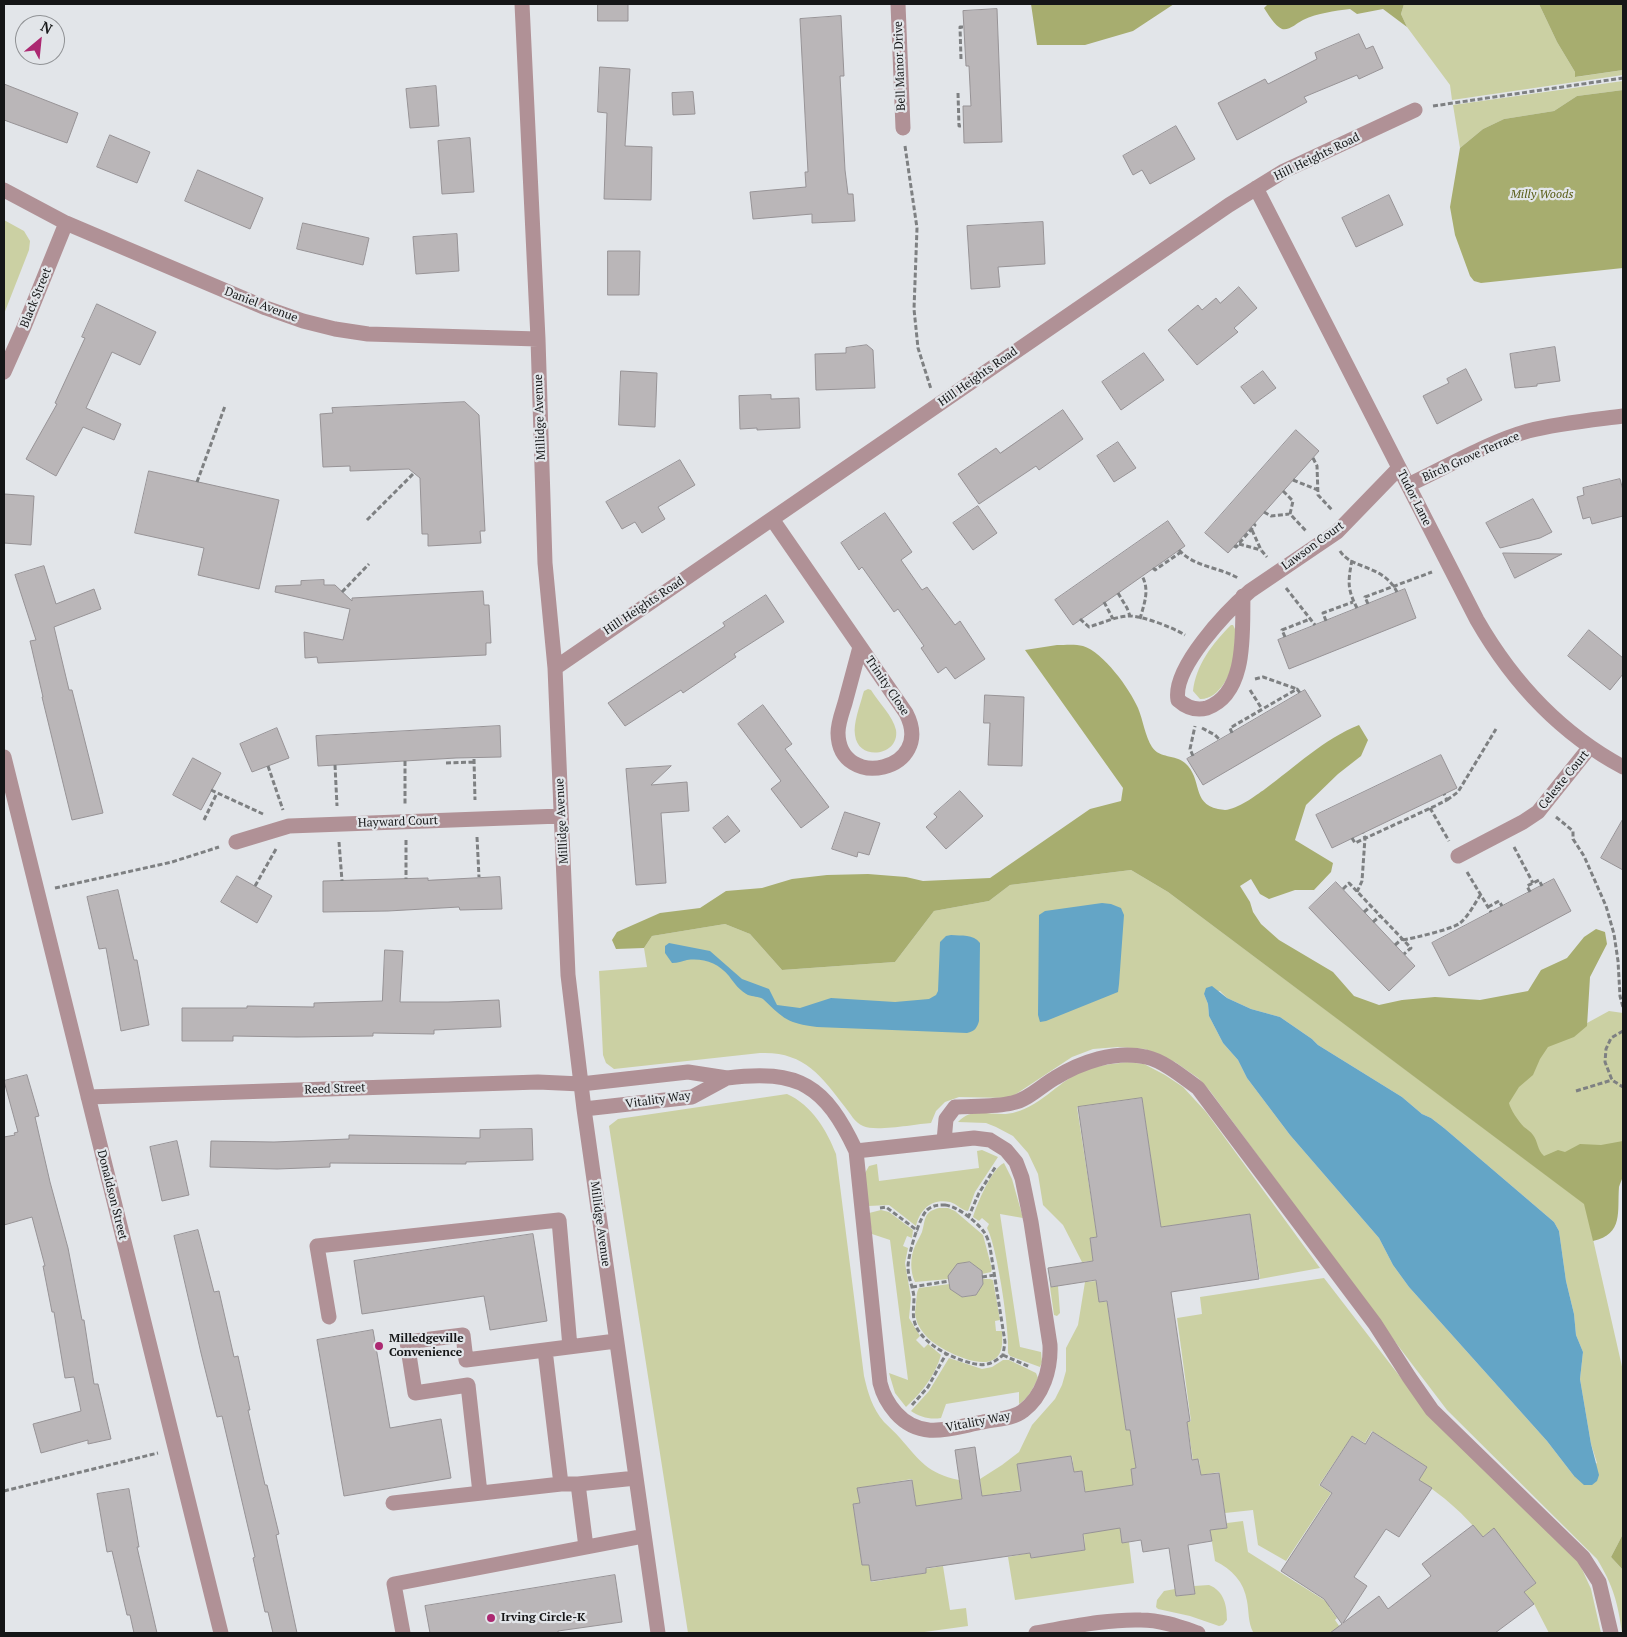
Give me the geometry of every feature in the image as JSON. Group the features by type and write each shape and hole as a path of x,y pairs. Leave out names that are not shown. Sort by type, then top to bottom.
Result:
{"street":[{"name":"Millidge Avenue","path":"522,4 538,339 545,563 555,668 568,976 584,1110 658,1633"},
{"name":"Bell Manor Drive","path":"898,4 903,128"},
{"name":"Hill Heights Road","path":"555,668 1256,188 1284,172 1415,110"},
{"name":"Tudor Lane","path":"1256,188 1493,649 1534,699 1563,727 1590,748 1623,767"},
{"name":"Daniel Avenue","path":"4,190 66,223 266,308 335,330 368,334 538,339"},
{"name":"Black Street","path":"4,372 66,223"},
{"name":"Birch Grove Terrace","path":"1408,486 1500,442 1529,431 1563,424 1623,416"},
{"name":"Lawson Court","path":"1243,596 1242,651 1236,676 1220,700 1203,709 1191,708 1178,700 1177,692 1187,665 1213,628 1243,596 1344,525 1399,468"},
{"name":"Trinity Close","path":"772,519 906,713 910,721 912,730 907,751 894,764 879,769 862,767 853,762 846,756 838,738 839,724 860,647"},
{"name":"Celeste Court","path":"1458,856 1531,817 1544,807 1590,748"},
{"name":"Donaldson Street","path":"4,757 221,1633"},
{"name":"Hayward Court","path":"236,842 289,826 561,816"},
{"path":"944,1141 946,1119 955,1107 1012,1103 1026,1098 1055,1078 1081,1064 1114,1055 1146,1057 1172,1068 1198,1088 1375,1324 1432,1410 1583,1557 1599,1582 1611,1633"},
{"name":"Vitality Way","path":"581,1084 688,1072 727,1078 768,1075 799,1081 818,1093 844,1124 856,1151 880,1383 883,1396 900,1417 914,1428 926,1430 939,1430 1013,1416 1024,1410 1034,1400 1047,1375 1051,1360 1050,1345 1031,1222 1022,1178 1016,1162 1006,1150"},
{"name":"Vitality Way","path":"584,1110 692,1097 727,1078"},
{"name":"Reed Street","path":"88,1097 538,1082 581,1084"},
{"path":"856,1151 974,1138 990,1140 1006,1150"},
{"path":"329,1318 317,1246 559,1220 570,1347"},
{"path":"468,1385 416,1393 407,1342 463,1335 480,1493"},
{"path":"466,1360 616,1341"},
{"path":"545,1350 560,1484"},
{"path":"393,1503 560,1484 636,1478"},
{"path":"578,1484 586,1547"},
{"path":"403,1633 394,1584 644,1536"},
{"path":"1036,1633 1095,1623 1142,1620 1172,1624 1198,1633"}],"path":[{"path":"962,59 960,27 964,26"},
{"path":"1415,110 1453,102 1623,78"},
{"path":"958,93 959,126 963,126"},
{"path":"903,128 917,228 914,309 918,348 936,406"},
{"path":"197,482 225,406"},
{"path":"1312,458 1317,466 1320,497 1344,525"},
{"path":"367,520 414,473"},
{"path":"1293,480 1318,490"},
{"path":"1283,490 1293,501 1290,514"},
{"path":"1264,512 1271,516 1290,514 1344,557 1377,572 1394,586 1397,592"},
{"path":"1234,546 1236,548 1255,526 1254,524"},
{"path":"1252,530 1261,550 1315,625"},
{"path":"1239,544 1261,550"},
{"path":"1154,568 1155,570 1180,551 1193,562 1227,572"},
{"path":"1352,560 1348,586 1357,608"},
{"path":"342,592 369,564"},
{"path":"1368,604 1365,597 1449,566"},
{"path":"1140,618 1146,593 1142,576"},
{"path":"1118,593 1130,616"},
{"path":"1104,602 1113,619"},
{"path":"1326,621 1323,613 1353,602"},
{"path":"1080,620 1089,627 1113,619 1130,616 1173,628 1190,638"},
{"path":"1285,637 1282,630 1310,619"},
{"path":"1251,683 1256,678 1261,677 1297,689 1300,693"},
{"path":"1232,732 1230,728 1297,689"},
{"path":"1268,706 1271,710"},
{"path":"1258,712 1260,716"},
{"path":"1192,756 1190,749 1195,725"},
{"path":"1352,838 1355,844 1447,800 1458,792 1496,729"},
{"path":"446,763 474,762"},
{"path":"255,886 289,826 268,766"},
{"path":"212,790 289,826"},
{"path":"204,820 217,793"},
{"path":"1444,794 1447,800"},
{"path":"1432,800 1435,806"},
{"path":"1544,807 1573,831 1573,839 1584,856 1606,906 1614,934 1620,996 1623,1007"},
{"path":"1403,813 1406,819"},
{"path":"1392,819 1395,824"},
{"path":"1506,831 1533,883"},
{"path":"1357,892 1362,881 1365,838 1363,833"},
{"path":"37,892 172,862 236,842"},
{"path":"1530,892 1527,886 1539,880 1542,886"},
{"path":"1342,889 1349,884 1371,906 1411,948 1404,954"},
{"path":"1395,945 1402,940 1461,925 1481,894"},
{"path":"1488,907 1499,901 1502,906"},
{"path":"1364,912 1371,906"},
{"path":"1373,922 1380,916"},
{"path":"1449,929 1451,933"},
{"path":"1623,1031 1611,1038 1606,1048 1605,1062 1612,1080 1623,1087"},
{"path":"1576,1091 1612,1080"},
{"path":"968,1218 979,1193 1006,1150"},
{"path":"934,1206 951,1206 986,1234 993,1258 1006,1342 1004,1355 988,1365 969,1362 946,1354 932,1345 918,1329 912,1315 914,1297 908,1272 909,1258 918,1231 926,1211 934,1206"},
{"path":"862,1209 886,1208 896,1213 918,1231"},
{"path":"982,1277 995,1275"},
{"path":"912,1287 950,1281"},
{"path":"900,1417 928,1387 946,1354"},
{"path":"1004,1355 1047,1375"},
{"path":"4,1491 175,1449"}],"green space":[{"path":"1031,4 1174,4 1133,31 1085,45 1037,45"},
{"path":"1268,4 1404,4 1401,14 1407,27 1383,9 1357,14 1350,9 1314,16 1290,28 1282,29 1274,22 1264,8"},
{"path":"1404,4 1539,4 1576,77 1623,70 1623,75 1452,100 1450,85 1407,27 1401,14"},
{"path":"1539,4 1623,4 1623,70 1575,77 1575,72 1557,42"},
{"path":"1623,81 1623,90 1577,96 1554,111 1504,119 1483,129 1460,148 1453,105"},
{"name":"Milly Woods","path":"1623,90 1623,268 1481,283 1474,281 1470,276 1455,235 1450,207 1460,148 1483,129 1504,119 1554,111 1577,96"},
{"path":"4,220 24,231 30,241 29,250 4,314"},
{"path":"1231,625 1235,629 1235,639 1231,670 1219,690 1207,698 1200,699 1193,691 1201,664 1211,647"},
{"path":"1057,645 1083,646 1107,663 1134,700 1148,738 1155,751 1177,758 1185,763 1194,776 1200,796 1204,802 1218,809 1230,809 1246,802 1310,754 1334,738 1359,725 1368,740 1361,756 1338,774 1306,805 1295,840 1333,863 1331,872 1314,890 1295,890 1269,899 1260,894 1251,879 1240,886 1261,924 1279,940 1333,972 1354,996 1379,1005 1402,1000 1435,997 1480,1000 1528,991 1541,970 1567,958 1584,937 1596,929 1605,932 1607,944 1590,977 1587,1026 1574,1037 1548,1047 1533,1075 1519,1087 1509,1103 1520,1122 1535,1137 1544,1156 1558,1150 1565,1152 1580,1144 1601,1145 1623,1141 1624,1168 1619,1187 1618,1213 1617,1220 1610,1233 1603,1238 1593,1241 1584,1204 1168,892 1131,870 1010,885 989,901 934,911 895,962 782,970 750,934 725,924 652,936 644,948 616,949 612,940 617,932 660,913 700,908 726,891 762,888 792,879 827,875 868,874 906,877 923,881 990,878 1090,809 1121,801 1123,788 1025,650"},
{"path":"871,690 889,714 896,730 896,739 892,746 878,752 870,752 863,749 858,744 855,735 855,725 864,691"},
{"path":"1131,870 1168,892 1585,1204 1623,1371 1623,1534 1611,1557 1623,1570 1623,1633 1614,1595 1597,1559 1447,1410 1210,1091 1198,1078 1175,1062 1145,1049 1118,1047 1093,1049 1072,1057 1010,1098 959,1097 945,1102 936,1111 931,1123 877,1128 869,1128 858,1123 819,1075 810,1067 788,1056 775,1053 760,1053 614,1069 606,1063 603,1055 599,971 647,967 644,948 652,936 725,924 750,934 782,970 895,962 934,911 989,901 1010,885","holes":["1220,991 1227,998 1251,1009 1280,1017 1318,1045 1402,1097 1422,1114 1444,1128 1554,1222 1559,1231 1576,1335 1583,1352 1580,1379 1591,1444 1597,1463 1574,1476 1547,1441 1409,1287 1393,1265 1379,1238 1290,1135 1247,1078 1238,1060 1223,1043 1209,1016 1208,1004 1204,994"]},
{"path":"1609,1011 1623,1013 1623,1142 1540,1159 1504,1103 1545,1046"},
{"path":"1127,1062 1144,1064 1183,1087 1206,1112 1320,1268 1260,1279 1250,1214 1161,1227 1142,1098 1077,1107 1097,1237 1090,1238 1093,1261 1082,1262 1063,1225 1043,1205 1038,1174 1028,1153 1013,1136 986,1123 958,1122 971,1114 1008,1114 1025,1109 1076,1074 1101,1066"},
{"path":"787,1094 804,1105 818,1120 836,1154 864,1376 873,1406 884,1422 925,1465 939,1474 959,1480 962,1499 916,1506 912,1479 858,1488 860,1503 853,1504 862,1565 869,1565 871,1582 926,1573 926,1569 943,1566 950,1610 966,1608 968,1626 917,1633 688,1633 609,1126 618,1119"},
{"path":"982,1150 998,1157 975,1192 968,1211 950,1202 932,1203 920,1215 916,1226 889,1205 868,1206 865,1173 869,1166 877,1164 879,1181 979,1168 977,1151"},
{"path":"1004,1163 1012,1179 1023,1218 1000,1214 1020,1347 1041,1352 1042,1362 1040,1367 1010,1356 1008,1353 1002,1289 995,1252 987,1228 989,1224 982,1218 979,1221 973,1217 990,1179 999,1166"},
{"path":"939,1208 948,1208 955,1211 983,1235 992,1269 991,1272 982,1274 970,1262 957,1265 949,1279 915,1282 911,1269 913,1250 922,1232 926,1217 930,1212"},
{"path":"881,1210 889,1212 913,1230 912,1238 907,1236 903,1246 908,1248 905,1263 911,1298 909,1318 920,1336 916,1340 924,1348 928,1344 941,1355 927,1384 906,1407 895,1393 889,1373 908,1380 890,1240 872,1234 869,1213"},
{"path":"1324,1278 1428,1413 1577,1558 1591,1589 1601,1633 1549,1633 1534,1604 1524,1592 1536,1583 1494,1529 1482,1537 1453,1506 1419,1480 1427,1467 1372,1431 1365,1443 1352,1436 1319,1485 1331,1493 1286,1561 1258,1545 1253,1510 1225,1513 1219,1472 1201,1475 1199,1459 1193,1460 1187,1422 1191,1421 1177,1318 1202,1314 1200,1297"},
{"path":"982,1279 993,1280 1000,1320 995,1321 996,1331 1002,1331 1001,1350 996,1358 988,1362 966,1359 943,1349 928,1338 920,1329 915,1314 919,1288 950,1284 951,1289 963,1297 976,1295 983,1284"},
{"path":"1096,1281 1099,1302 1107,1302 1126,1430 1130,1430 1136,1468 1131,1469 1133,1485 1114,1488 1116,1505 1088,1509 1082,1471 1074,1472 1072,1456 1017,1464 1021,1490 982,1496 980,1479 1019,1452 1032,1425 1055,1399 1066,1371 1066,1348 1078,1325 1085,1282"},
{"path":"1058,1286 1060,1313 1057,1316 1054,1315 1050,1287"},
{"path":"949,1358 982,1369 992,1367 1003,1360 1009,1360 1036,1373 1038,1378 1028,1396 1019,1404 1019,1392 946,1404 941,1418 933,1419 911,1411 929,1391"},
{"path":"1118,1515 1122,1543 1129,1542 1134,1583 1015,1600 1008,1557 1030,1553 1031,1558 1085,1550 1084,1534 1091,1532"},
{"path":"1243,1521 1248,1552 1332,1605 1329,1607 1344,1633 1253,1632 1243,1588 1232,1572 1215,1561 1210,1530 1227,1528 1227,1523"},
{"path":"1623,1534 1623,1570 1611,1557"},
{"path":"1209,1585 1218,1591 1224,1599 1227,1620 1223,1625 1219,1626 1156,1607 1157,1600 1164,1591 1175,1589 1176,1596 1195,1594 1194,1586"}],"water":[{"path":"1102,903 1121,908 1124,915 1118,992 1040,1022 1038,1015 1039,915 1045,911"},
{"path":"946,936 971,937 980,943 979,1021 975,1029 967,1033 817,1027 799,1024 781,1016 763,999 745,993 737,987 725,971 710,962 687,960 672,963 665,953 665,946 669,943 710,951 742,979 769,989 777,1005 800,1008 831,998 895,1002 929,999 936,995 938,991 940,942"},
{"path":"1212,986 1227,998 1251,1009 1280,1017 1318,1045 1402,1097 1422,1114 1444,1128 1554,1222 1559,1231 1576,1335 1583,1352 1580,1379 1591,1444 1599,1475 1597,1481 1592,1485 1584,1485 1574,1476 1547,1441 1409,1287 1393,1265 1379,1238 1290,1135 1247,1078 1238,1060 1223,1043 1209,1016 1208,1004 1204,994 1206,988"}],"building":[{"path":"598,4 628,4 628,21 598,21"},
{"path":"997,9 1002,142 964,143 963,106 971,106 969,66 966,66 963,11"},
{"path":"841,16 844,76 840,76 845,170 848,194 853,194 855,221 812,223 812,214 753,219 750,192 806,187 805,172 808,172 800,19"},
{"path":"1359,34 1366,49 1373,46 1383,68 1359,79 1357,75 1304,97 1307,102 1237,140 1218,103 1265,79 1268,84 1317,59 1315,53"},
{"path":"600,67 630,69 625,146 652,147 651,200 604,199 607,113 598,112"},
{"path":"4,84 78,113 67,143 4,120"},
{"path":"436,86 439,126 410,128 406,89"},
{"path":"693,92 695,114 673,115 672,93"},
{"path":"1176,126 1195,159 1150,184 1142,170 1133,175 1123,156"},
{"path":"110,135 150,152 137,183 97,167"},
{"path":"470,138 474,192 442,194 438,141"},
{"path":"198,170 263,198 250,229 185,201"},
{"path":"1389,195 1403,225 1356,247 1342,218"},
{"path":"1043,222 1045,264 998,267 1000,287 971,289 967,226"},
{"path":"303,223 369,238 363,265 297,249"},
{"path":"457,234 459,271 416,274 413,237"},
{"path":"608,251 640,251 639,295 608,295"},
{"path":"1239,287 1257,308 1234,328 1238,332 1197,365 1168,330 1198,305 1202,310 1216,298 1220,303"},
{"path":"97,304 156,332 140,365 112,352 86,408 121,424 114,440 83,427 56,476 26,459 57,404 55,403 85,338 82,337"},
{"path":"867,345 873,350 875,388 816,390 815,354 846,353 846,348"},
{"path":"1555,347 1560,381 1515,388 1510,354"},
{"path":"1144,353 1164,380 1121,410 1102,382"},
{"path":"1466,369 1482,400 1437,424 1423,396 1449,383 1447,379"},
{"path":"621,371 657,373 655,427 619,425"},
{"path":"1263,371 1276,388 1254,404 1241,387"},
{"path":"771,395 771,399 799,398 800,428 740,429 739,396"},
{"path":"465,402 479,415 485,531 480,531 481,543 428,546 428,534 422,534 420,478 409,469 350,471 350,466 323,467 320,414 333,413 332,408"},
{"path":"1063,410 1083,439 1039,470 1036,466 979,504 958,474 996,448 1000,453"},
{"path":"1296,430 1319,451 1228,553 1205,533"},
{"path":"1118,442 1136,468 1114,482 1097,456"},
{"path":"680,460 695,485 658,507 665,519 642,533 635,522 622,529 606,502"},
{"path":"149,471 279,500 259,589 198,575 204,548 135,533"},
{"path":"1620,479 1623,490 1623,516 1592,524 1590,517 1583,519 1577,497 1584,495 1583,488"},
{"path":"4,494 34,496 31,545 4,543"},
{"path":"1533,499 1552,532 1540,538 1500,548 1486,523"},
{"path":"978,506 997,533 973,550 953,523"},
{"path":"885,513 912,552 901,560 922,590 927,587 955,625 960,621 985,659 955,679 946,667 938,673 921,648 924,646 898,609 894,612 862,567 859,570 841,543"},
{"path":"1168,521 1185,546 1073,625 1055,600"},
{"path":"1503,553 1562,554 1515,578"},
{"path":"44,566 56,604 94,589 101,609 54,627 69,690 72,690 103,813 72,820 30,641 36,640 15,575"},
{"path":"324,580 324,585 335,585 352,601 352,598 483,591 484,605 489,605 491,643 486,643 486,655 318,663 317,657 305,658 304,632 343,640 350,609 275,592 276,586 301,585 301,581"},
{"path":"1405,589 1416,618 1289,669 1278,640"},
{"path":"766,595 784,622 734,654 736,657 683,693 681,690 625,726 608,703 725,626 723,623"},
{"path":"1589,630 1623,658 1623,674 1610,690 1568,656"},
{"path":"1305,690 1321,716 1203,785 1187,759"},
{"path":"985,695 1024,697 1022,766 988,765 990,723 984,723"},
{"path":"763,705 792,744 785,749 829,807 801,828 771,789 781,781 738,724"},
{"path":"500,726 501,757 318,766 316,736"},
{"path":"277,728 289,758 252,772 240,744"},
{"path":"1441,755 1457,788 1332,848 1316,815"},
{"path":"193,758 221,773 201,810 173,795"},
{"path":"671,766 651,785 687,782 689,811 661,813 666,883 636,885 626,769"},
{"path":"960,791 983,816 946,849 926,827 937,817 934,814"},
{"path":"845,812 880,823 869,855 858,852 857,857 832,849"},
{"path":"728,816 740,831 725,843 713,828"},
{"path":"1623,819 1623,870 1601,858"},
{"path":"237,876 272,896 257,923 221,902"},
{"path":"500,877 502,909 460,910 459,907 323,912 323,881"},
{"path":"1554,879 1571,911 1449,976 1432,943"},
{"path":"1336,882 1415,966 1389,991 1309,908"},
{"path":"118,890 134,960 137,960 149,1025 121,1031 106,948 99,949 87,897"},
{"path":"385,950 403,951 400,1002 499,1000 501,1027 434,1030 434,1034 373,1033 373,1036 297,1037 233,1036 233,1041 182,1041 182,1008 247,1008 247,1006 314,1007 314,1003 382,1001"},
{"path":"27,1075 39,1116 35,1117 68,1248 82,1320 84,1320 94,1384 98,1384 111,1439 88,1444 88,1440 41,1453 33,1424 81,1411 74,1377 65,1378 54,1312 52,1312 43,1266 45,1266 32,1217 4,1225 4,1137 15,1135 14,1133 18,1132 4,1081"},
{"path":"1142,1098 1161,1227 1250,1214 1259,1279 1171,1292 1190,1421 1187,1422 1192,1460 1198,1459 1201,1475 1219,1473 1227,1528 1210,1530 1212,1541 1188,1545 1195,1594 1176,1596 1169,1548 1143,1552 1141,1540 1122,1543 1120,1528 1083,1534 1085,1550 1031,1558 1030,1553 926,1568 926,1573 871,1581 869,1565 862,1565 853,1504 860,1503 857,1488 912,1480 916,1506 962,1499 955,1450 975,1447 982,1496 1021,1491 1017,1464 1071,1456 1074,1472 1082,1471 1085,1492 1133,1485 1131,1469 1136,1468 1130,1430 1126,1430 1107,1301 1099,1302 1096,1280 1051,1287 1048,1268 1093,1261 1090,1238 1097,1237 1078,1107"},
{"path":"532,1129 533,1160 466,1162 466,1164 330,1163 330,1167 277,1169 210,1167 211,1141 274,1142 349,1139 349,1135 480,1138 480,1130"},
{"path":"177,1141 189,1195 162,1201 150,1147"},
{"path":"198,1230 214,1292 219,1291 234,1357 238,1356 265,1485 267,1485 279,1534 276,1535 297,1633 273,1633 268,1612 265,1612 253,1558 255,1557 222,1416 217,1417 201,1353 174,1236"},
{"path":"533,1234 547,1321 490,1330 484,1296 362,1314 354,1261"},
{"path":"970,1262 982,1271 983,1284 976,1295 962,1297 950,1289 948,1276 957,1264"},
{"path":"373,1330 390,1428 441,1419 451,1478 344,1496 317,1340"},
{"path":"1373,1432 1427,1467 1419,1480 1432,1488 1399,1537 1386,1529 1354,1577 1367,1586 1343,1623 1379,1596 1388,1609 1431,1576 1422,1564 1473,1525 1483,1537 1494,1528 1536,1583 1524,1592 1534,1604 1495,1633 1330,1633 1342,1624 1324,1599 1281,1571 1332,1493 1320,1485 1352,1436 1365,1444"},
{"path":"129,1489 139,1547 137,1547 157,1633 134,1633 130,1615 127,1615 112,1551 107,1552 97,1494"},
{"path":"615,1575 622,1622 558,1631 558,1633 430,1633 425,1606"}],"place":[{"name":"Milledgeville Convenience","path":"379,1346"},
{"name":"Irving Circle-K","path":"491,1618"}]}
